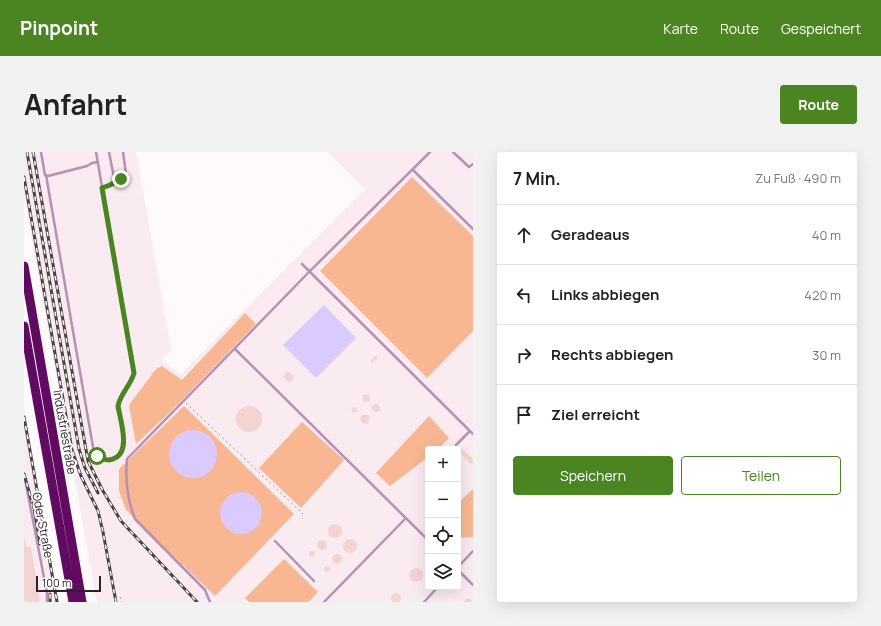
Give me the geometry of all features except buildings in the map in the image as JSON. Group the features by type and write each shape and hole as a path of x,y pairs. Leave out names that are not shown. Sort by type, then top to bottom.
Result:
{"highway":[{"name":"Industriestraße","path":"24,266 82,602"},
{"name":"Industriestraße","path":"24,326 73,602"}],"lane":[{"path":"41,152 94,447 97,456 106,460 115,458 124,448 118,406 119,400 134,373 96,152"},
{"path":"109,152 114,183"},
{"path":"102,188 121,179 126,174 123,152"},
{"path":"210,602 205,590 137,523 131,510 128,496 126,474 127,459 430,152"},
{"path":"453,152 469,167 473,164"},
{"path":"46,175 48,176 97,162"},
{"path":"413,170 473,229"},
{"path":"302,264 473,434"},
{"path":"235,348 425,537"},
{"path":"456,445 470,431"},
{"name":"Oder Straße","path":"24,474 47,602"},
{"path":"324,602 406,518"},
{"path":"275,541 314,581"},
{"path":"461,564 473,551"},
{"path":"461,573 473,585"},
{"path":"424,602 435,590"}],"path":[{"path":"184,401 303,514"},
{"path":"120,597 122,602"}],"shaded area":[{"path":"24,152 136,152 171,350 161,360 181,374 365,190 328,152 473,152 473,602 97,602 24,195"},
{"path":"412,177 473,236 473,331 427,378 320,271"},
{"path":"324,305 356,338 316,378 283,345"},
{"path":"245,313 256,324 171,411 136,444 129,405 156,369 162,366 182,380"},
{"path":"24,406 45,526 59,602 24,602"},
{"path":"184,406 294,514 215,596 126,510 119,491 119,469"},
{"path":"429,416 449,438 441,446 425,446 425,459 390,486 376,473"},
{"path":"302,422 344,460 301,508 259,468"},
{"path":"193,430 202,432 210,437 215,445 217,454 215,463 210,471 202,476 193,478 184,476 176,471 171,463 169,454 171,445 176,437 184,432"},
{"path":"473,489 473,537 461,538 461,500"},
{"path":"237,492 245,492 253,495 259,501 262,513 259,525 253,531 245,534 237,534 229,531 223,525 220,517 220,509 223,501 229,495"},
{"path":"284,559 318,592 309,602 249,602 245,598"}],"railway":[{"path":"27,152 79,449 85,468 98,493"},
{"path":"33,152 88,461 103,491 121,521 197,602"},
{"path":"24,177 72,450 81,476 98,511 116,602"},
{"path":"24,417 57,602"},
{"path":"24,474 32,502"},
{"path":"32,496 40,544"},
{"path":"50,594 50,602"}],"route":[{"path":"97,456 110,460 120,455 124,448 118,406 119,400 134,373 102,188 121,179"}]}
